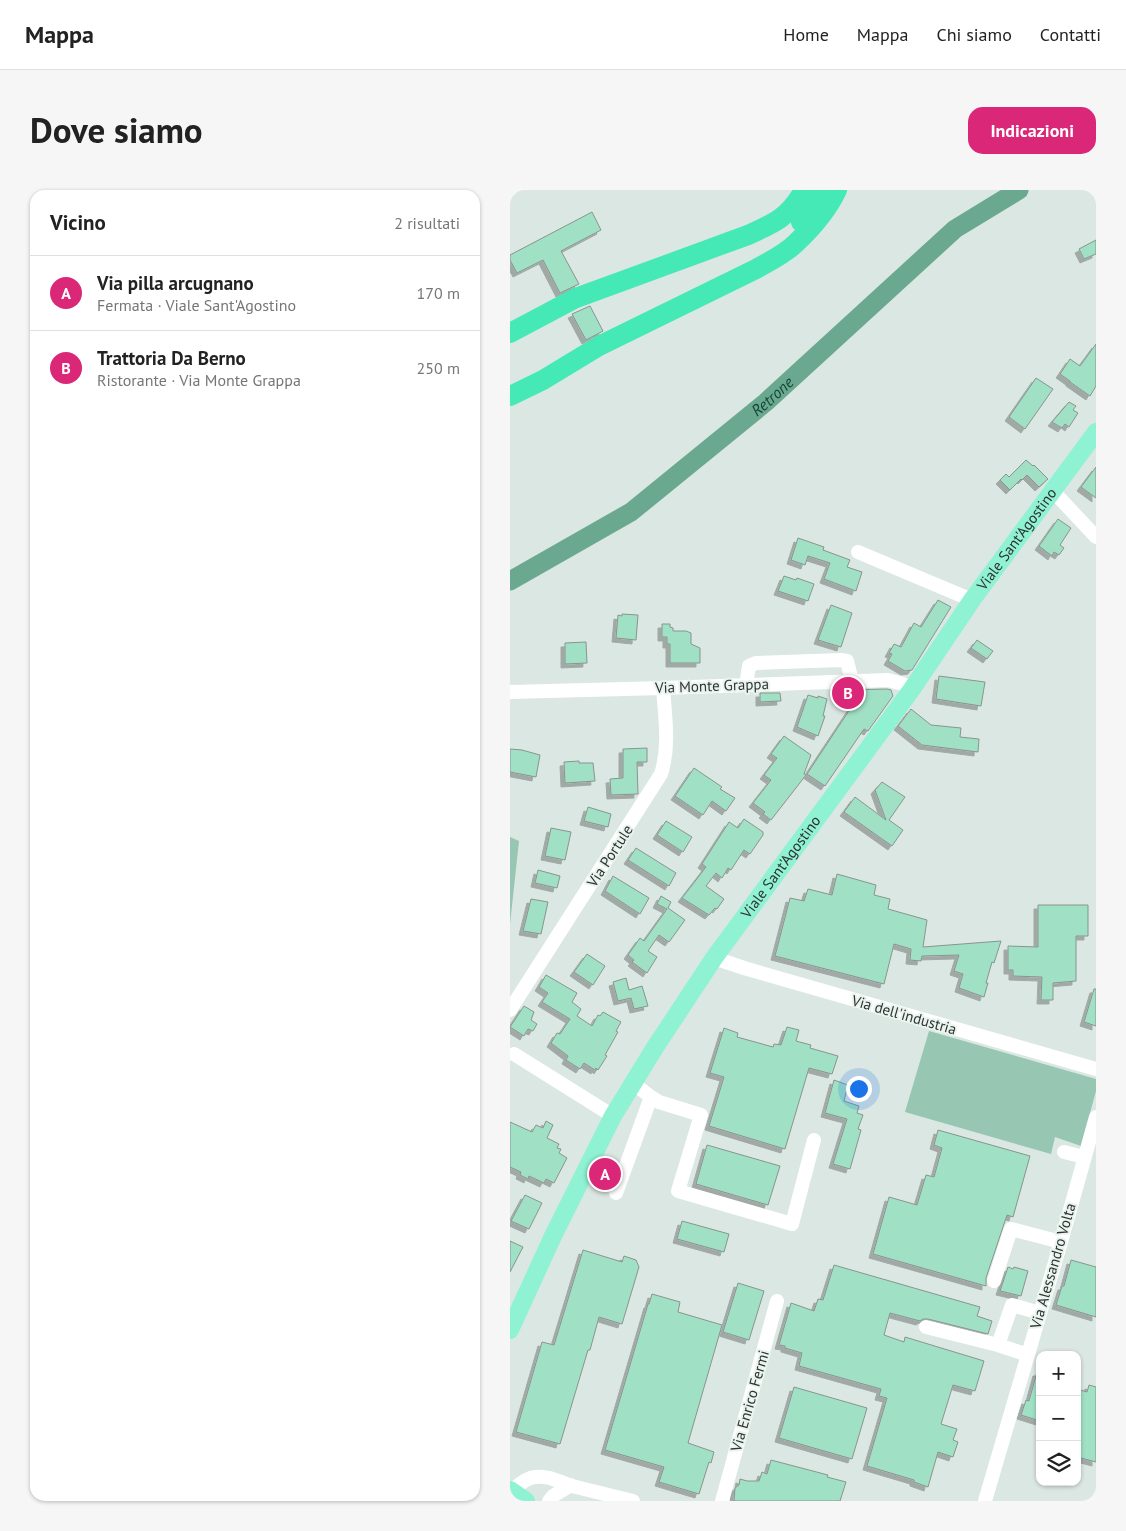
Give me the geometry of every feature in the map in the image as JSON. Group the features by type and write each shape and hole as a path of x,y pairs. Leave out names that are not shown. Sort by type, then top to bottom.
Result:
{"highway":[{"path":"713,248 750,229 766,217 777,207 790,190"},
{"path":"510,333 576,298 771,225 783,217 804,190"},
{"path":"756,269 794,231 820,190"},
{"path":"510,396 543,380 600,346 777,257 795,244 824,211 837,190"}],"main road":[{"name":"Viale Sant'Agostino","path":"510,1330 553,1236 613,1116 714,958 912,689 972,600 1096,432"}],"street":[{"path":"1053,491 1096,537"},
{"path":"858,552 972,600"},
{"path":"746,685 749,666 756,663 774,662 848,661 852,681"},
{"name":"Via Monte Grappa","path":"510,692 888,680 903,684 912,689"},
{"name":"Via Portule","path":"510,1010 661,774 665,762 667,741 663,688"},
{"name":"Via dell'industria","path":"714,958 848,999 1096,1069"},
{"path":"514,1054 613,1116"},
{"path":"633,1083 659,1102 700,1115 678,1191 792,1224 814,1140"},
{"path":"616,1193 651,1097"},
{"name":"Via Alessandro Volta","path":"985,1501 1096,1117"},
{"path":"1064,1152 1084,1157"},
{"path":"994,1281 1011,1229 1061,1242"},
{"name":"Via Enrico Fermi","path":"722,1501 778,1301"},
{"path":"998,1345 1012,1305 1040,1313"},
{"path":"926,1327 998,1345 1028,1355"},
{"path":"518,1496 518,1485 537,1477 550,1478 633,1501"},
{"path":"548,1501 571,1485"}],"green space":[{"path":"510,837 519,841 510,924"},
{"path":"929,1031 1096,1079 1096,1091 1081,1146 1055,1137 1051,1154 905,1112"}],"building":[{"path":"592,212 601,230 561,251 579,284 560,293 543,260 517,273 510,260 510,255"},
{"path":"1096,240 1096,254 1084,259 1079,249"},
{"path":"590,306 603,331 586,340 572,314"},
{"path":"1096,344 1096,386 1090,396 1060,374 1070,359 1080,366"},
{"path":"1036,378 1053,389 1025,429 1009,417"},
{"path":"1069,402 1076,406 1073,410 1078,413 1069,427 1065,424 1062,428 1052,422"},
{"path":"1026,460 1048,479 1039,487 1027,475 1010,490 1000,480 1006,474 1009,477"},
{"path":"1096,467 1096,498 1081,487"},
{"path":"1058,519 1071,528 1060,545 1064,548 1059,555 1054,552 1052,556 1039,546"},
{"path":"798,538 824,547 823,550 850,560 847,567 862,572 856,591 824,579 830,563 808,556 805,565 791,560"},
{"path":"784,576 814,584 808,601 778,591"},
{"path":"938,600 951,607 912,670 905,671 888,661 892,654 889,653 894,644 901,647 914,623 921,627"},
{"path":"831,605 852,613 841,647 818,640"},
{"path":"622,614 638,615 636,640 616,638 618,615 622,616"},
{"path":"662,624 670,624 673,631 691,633 691,644 700,648 700,663 670,663 670,644 667,644 667,637 662,637"},
{"path":"977,640 993,651 987,659 971,648"},
{"path":"586,642 587,663 565,664 565,643"},
{"path":"939,676 985,682 981,706 936,699"},
{"path":"841,690 891,690 893,696 868,731 864,729 825,786 807,774 854,703 841,703"},
{"path":"760,693 780,693 781,701 760,702"},
{"path":"808,695 827,699 823,716 825,716 818,736 797,727"},
{"path":"911,709 931,725 961,728 960,737 979,739 978,752 922,745 898,726"},
{"path":"784,736 811,755 804,774 806,775 771,820 763,814 765,812 753,803 771,780 764,775 777,758 771,754"},
{"path":"647,748 647,762 637,762 638,794 611,795 610,779 623,778 623,749"},
{"path":"510,749 540,755 536,777 510,772"},
{"path":"579,761 579,763 593,763 595,781 565,783 564,762"},
{"path":"694,768 722,787 720,789 735,798 726,811 712,801 703,815 675,796"},
{"path":"882,782 905,797 889,820 903,830 892,846 844,812 855,797 886,820 875,790"},
{"path":"588,807 611,814 608,827 584,821"},
{"path":"744,819 763,832 763,835 750,854 744,850 731,870 728,868 722,878 716,873 706,886 724,899 717,909 715,908 709,915 682,898 706,867 702,864 729,822 738,828"},
{"path":"666,821 692,837 683,852 657,835"},
{"path":"551,828 571,832 565,860 545,856"},
{"path":"636,848 676,873 669,886 628,860"},
{"path":"538,870 560,876 557,888 535,883"},
{"path":"837,874 876,885 874,895 890,899 888,909 927,920 923,947 1001,941 994,963 992,962 984,997 959,988 963,974 954,971 959,955 922,956 921,961 910,960 911,949 894,944 884,984 775,956 790,898 804,901 808,889 832,895"},
{"path":"613,876 649,898 640,914 605,891"},
{"path":"661,896 671,902 668,908 685,920 669,942 659,935 648,951 657,957 647,973 632,962 634,960 628,955 640,938 644,941 667,909 657,904"},
{"path":"531,899 548,902 541,934 523,931"},
{"path":"1038,905 1088,905 1088,936 1076,936 1076,981 1053,983 1053,1000 1041,1000 1042,977 1013,976 1013,970 1008,970 1008,946 1038,947"},
{"path":"587,954 605,966 593,985 574,972"},
{"path":"546,975 577,993 572,1002 581,1009 577,1016 592,1026 598,1015 600,1016 603,1012 621,1022 616,1031 618,1032 605,1055 607,1056 598,1070 584,1063 580,1069 566,1060 568,1056 551,1043 557,1033 560,1034 570,1019 542,1002 548,993 539,987"},
{"path":"626,978 629,990 642,986 648,1006 634,1009 631,998 618,1001 613,982"},
{"path":"1094,989 1096,989 1096,1026 1084,1022"},
{"path":"524,1006 534,1012 531,1020 537,1024 533,1031 528,1029 524,1036 510,1027"},
{"path":"787,1027 799,1030 796,1041 811,1045 810,1048 838,1056 832,1074 809,1068 785,1149 709,1126 724,1077 710,1073 724,1028 738,1033 737,1037 773,1047 774,1044 781,1045"},
{"path":"834,1080 848,1085 844,1101 859,1106 857,1113 863,1115 858,1129 861,1130 850,1169 833,1164 847,1119 825,1113"},
{"path":"546,1121 553,1125 547,1138 559,1144 557,1148 561,1149 559,1153 567,1158 554,1183 546,1179 544,1183 529,1176 528,1179 520,1175 521,1172 510,1167 510,1122 532,1132 536,1125 543,1128"},
{"path":"938,1130 1030,1156 1013,1217 1007,1215 986,1278 986,1286 873,1254 889,1197 917,1205 926,1175 934,1177 942,1148 934,1145"},
{"path":"707,1145 780,1166 768,1205 696,1184"},
{"path":"525,1195 542,1203 529,1229 511,1221"},
{"path":"682,1221 729,1234 724,1252 677,1239"},
{"path":"510,1241 523,1247 510,1272"},
{"path":"583,1250 622,1262 624,1256 636,1260 639,1267 622,1324 599,1317 560,1444 516,1432 542,1342 554,1345"},
{"path":"1071,1260 1096,1267 1096,1317 1056,1305 1062,1286 1064,1286"},
{"path":"834,1265 980,1307 977,1316 992,1321 988,1334 928,1319 920,1321 890,1313 884,1335 904,1342 905,1337 984,1361 975,1391 953,1385 941,1424 957,1429 953,1440 958,1442 953,1457 938,1452 928,1487 914,1482 914,1480 867,1466 887,1398 879,1396 881,1389 799,1366 802,1353 779,1345 791,1303 814,1311 818,1299 823,1300"},
{"path":"1008,1267 1028,1271 1021,1296 1000,1291"},
{"path":"738,1283 764,1291 749,1340 723,1332"},
{"path":"652,1294 680,1302 678,1312 722,1325 688,1443 714,1452 699,1494 659,1482 664,1467 605,1450"},
{"path":"1036,1376 1036,1420 1021,1415 1026,1400 1029,1401"},
{"path":"1089,1385 1096,1387 1096,1462 1081,1458 1081,1390 1087,1392"},
{"path":"794,1387 867,1408 852,1459 779,1438"},
{"path":"771,1460 828,1475 827,1477 846,1482 840,1501 734,1501 735,1488 739,1485 740,1479 759,1481 762,1472 767,1474"}],"waterway":[{"name":"Retrone","path":"510,581 631,512 766,402 955,229 1019,190"}],"place":[{"name":"Trattoria Da Berno","path":"848,693"},
{"name":"Via pilla arcugnano","path":"605,1174"}]}
